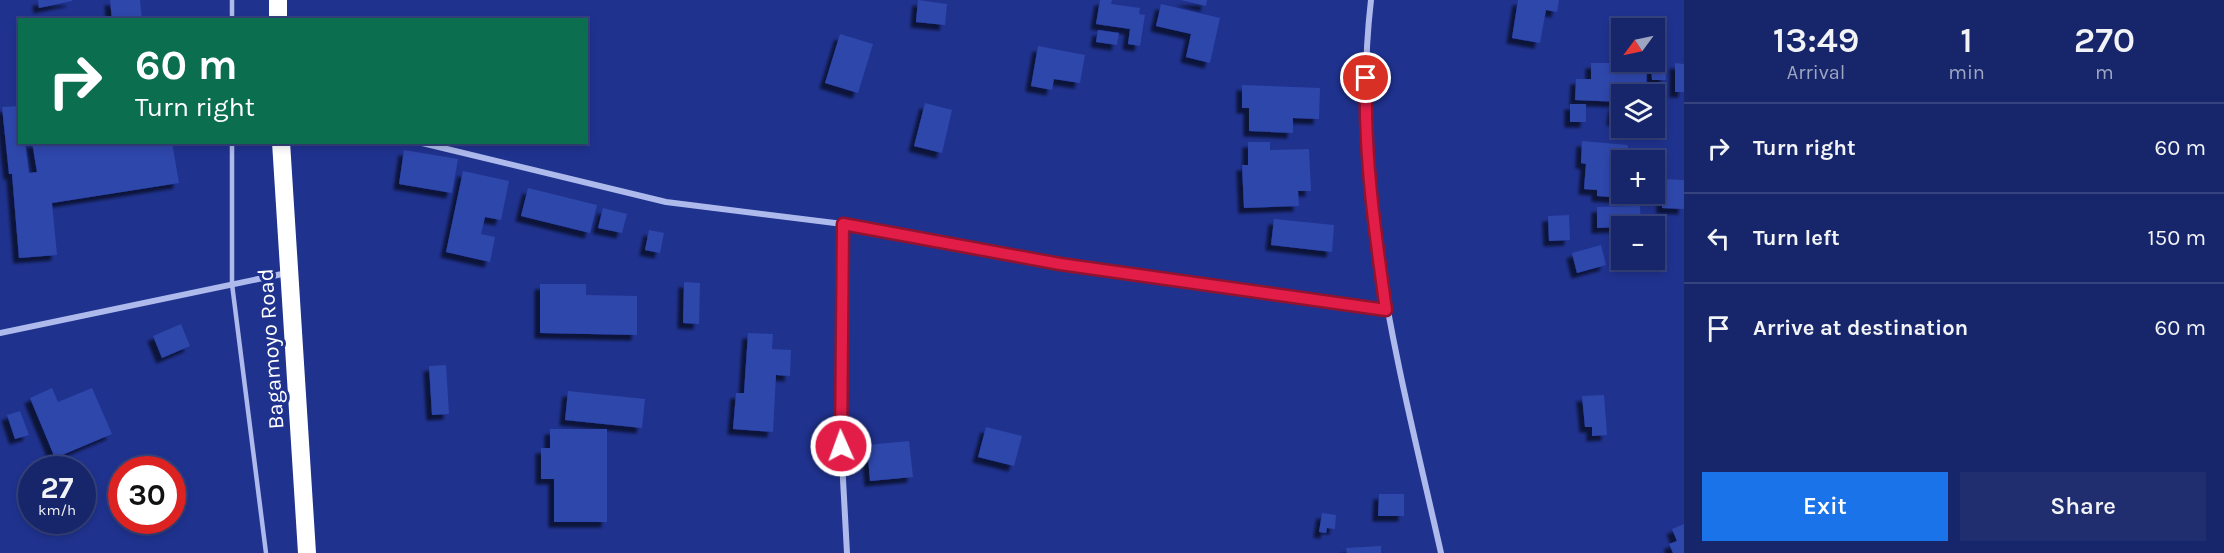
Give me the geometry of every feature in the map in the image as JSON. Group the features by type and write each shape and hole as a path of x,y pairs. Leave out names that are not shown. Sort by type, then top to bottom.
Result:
{"highway":[{"path":"278,0 278,18"},
{"name":"Bagamoyo Road","path":"281,144 307,553"}],"street":[{"path":"1371,0 1366,40 1365,115 1372,218 1386,310 1441,553"},
{"path":"426,144 666,202 843,224 1060,264 1386,310"},
{"path":"843,224 840,424 847,553"},
{"path":"0,333 289,273"}],"lane":[{"path":"232,0 232,18"},
{"path":"232,144 232,284 266,553"}],"building":[{"path":"38,0 72,0 72,1 39,8"},
{"path":"110,0 140,0 142,18 112,18"},
{"path":"918,0 947,4 945,25 916,22"},
{"path":"1100,0 1112,0 1111,4 1140,8 1139,14 1145,15 1140,46 1128,44 1130,29 1096,24"},
{"path":"1181,0 1207,0 1206,6"},
{"path":"1518,0 1559,0 1557,12 1546,10 1540,43 1512,38"},
{"path":"1161,4 1220,18 1210,63 1186,57 1191,34 1156,26"},
{"path":"1637,16 1657,17 1657,18 1637,18"},
{"path":"1098,30 1119,33 1117,45 1096,42"},
{"path":"840,34 873,44 858,93 825,83"},
{"path":"1038,46 1085,55 1080,83 1054,79 1052,90 1031,86"},
{"path":"1665,60 1666,80 1652,80 1652,72 1665,72"},
{"path":"1591,63 1611,63 1611,72 1647,72 1646,84 1611,84 1611,102 1575,100 1576,79 1591,79"},
{"path":"1675,63 1684,64 1684,92 1675,92"},
{"path":"1242,85 1320,88 1319,119 1293,118 1293,133 1249,131 1249,108 1242,108"},
{"path":"925,103 952,110 942,153 914,146"},
{"path":"1570,104 1586,104 1586,122 1570,122"},
{"path":"18,106 18,144 25,144 29,173 37,172 32,144 172,144 179,183 52,203 57,255 19,258 12,174 9,174 2,107"},
{"path":"1582,141 1628,145 1628,150 1611,150 1611,197 1597,196 1597,190 1584,189 1586,164 1581,163"},
{"path":"1248,142 1270,142 1270,150 1309,149 1311,191 1298,191 1299,206 1244,208 1242,165 1248,165"},
{"path":"404,150 458,159 452,193 399,184"},
{"path":"463,171 509,181 501,220 485,217 481,234 495,237 490,262 446,252"},
{"path":"1665,179 1684,180 1684,209 1662,208 1662,204 1665,204"},
{"path":"528,188 597,205 590,233 521,216"},
{"path":"1640,206 1640,216 1611,216 1611,227 1597,228 1597,207"},
{"path":"603,208 627,214 622,233 598,228"},
{"path":"1569,215 1570,240 1549,241 1548,216"},
{"path":"1274,219 1334,225 1332,252 1271,245"},
{"path":"649,230 664,233 660,253 645,250"},
{"path":"1601,245 1606,265 1577,273 1572,253"},
{"path":"684,282 700,283 699,324 683,323"},
{"path":"540,284 586,284 586,295 637,296 637,335 540,333"},
{"path":"181,324 190,346 162,358 153,336"},
{"path":"748,333 773,334 772,349 791,350 790,376 776,375 773,432 733,429 736,393 744,393"},
{"path":"446,365 449,414 432,415 429,366"},
{"path":"52,388 58,402 92,388 112,434 60,456 54,456 30,398"},
{"path":"568,391 645,399 642,428 565,420"},
{"path":"1604,395 1607,435 1592,436 1592,427 1585,427 1582,396"},
{"path":"20,411 29,435 15,439 7,415"},
{"path":"986,427 1022,436 1014,466 978,457"},
{"path":"550,429 607,429 607,522 554,522 554,479 541,479 541,448 550,448"},
{"path":"909,441 913,477 870,481 867,445"},
{"path":"1379,494 1404,494 1404,516 1378,516"},
{"path":"1322,513 1336,515 1335,529 1327,528 1326,533 1319,532"},
{"path":"1684,524 1684,553 1673,553 1669,544 1677,541 1672,529"},
{"path":"1381,546 1381,553 1347,553 1346,548"}],"route":[{"path":"841,446 843,224 1060,264 1386,310 1372,218 1365,115 1366,78"}]}
